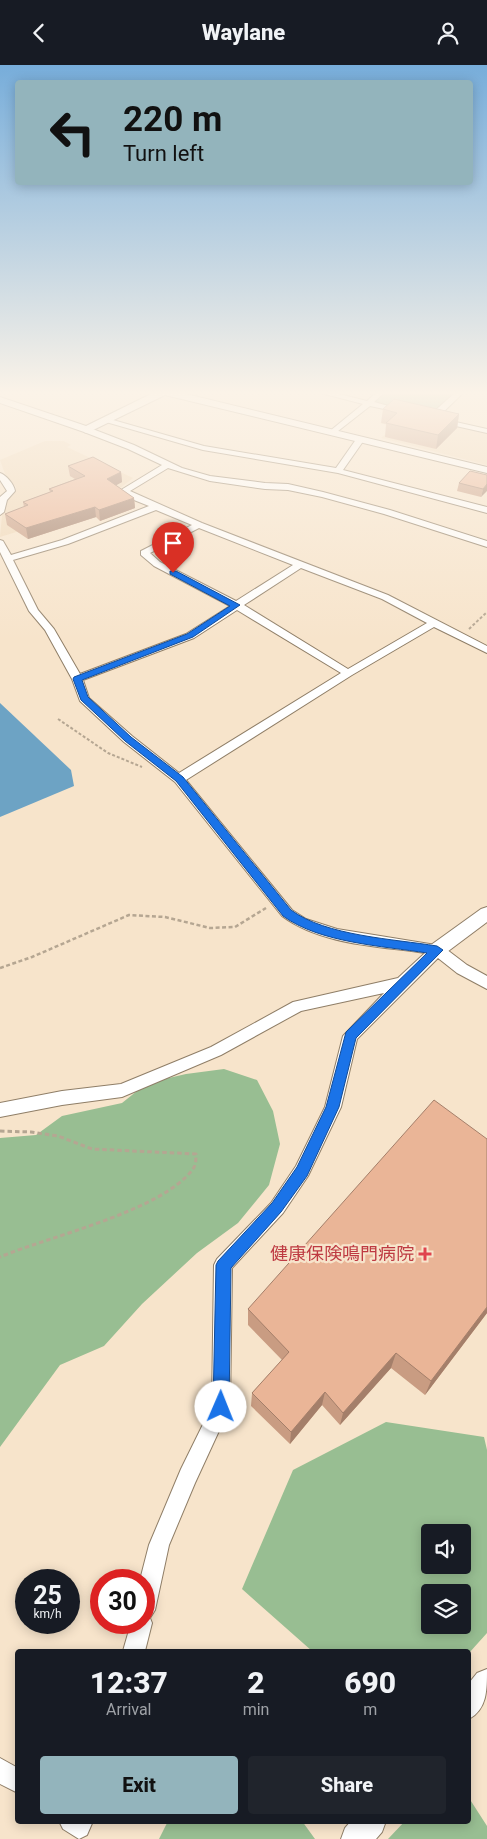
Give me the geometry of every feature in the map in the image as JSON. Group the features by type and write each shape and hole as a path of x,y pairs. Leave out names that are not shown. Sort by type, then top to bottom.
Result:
{"street":[{"path":"153,474 125,490 127,494 199,525 384,597 487,650"},
{"path":"195,474 210,478 288,487 323,495 380,510 487,545"},
{"path":"348,474 487,511"},
{"path":"0,475 11,491 3,499 0,512"},
{"path":"8,559 65,543 155,507"},
{"path":"199,525 144,553 158,564 236,605 348,673"},
{"path":"0,543 34,611 49,629 77,679 84,699 128,739 179,779 287,913 301,923 338,934 437,950 462,969 487,983"},
{"path":"77,679 190,635 299,565"},
{"path":"179,779 348,673 433,623"},
{"path":"153,1569 159,1545 188,1476 221,1407 223,1265 276,1208 302,1171 333,1107 350,1036 437,950 487,913"},
{"path":"0,1110 62,1098 122,1090 216,1051 298,1006 402,983"},
{"path":"134,1649 138,1634"},
{"path":"471,1703 487,1683"},
{"path":"0,1770 15,1780"},
{"path":"356,1839 368,1824"}],"path":[{"path":"460,636 475,625 487,612"},
{"path":"58,719 108,753 147,769"},
{"path":"0,968 32,957 129,915 165,917 210,928 235,927 246,922 277,899"},
{"path":"0,1131 30,1132 58,1136 92,1149 136,1153 196,1154 195,1167 174,1187 124,1213 26,1245 0,1257"}],"shaded area":[{"path":"5,474 124,474 133,478 119,489 127,498 0,537 2,515 6,503 16,491 16,487"}],"green space":[{"path":"224,1069 257,1080 273,1111 280,1144 269,1185 238,1223 197,1253 142,1304 104,1346 60,1365 0,1447 0,1138 36,1135 62,1116 122,1103 147,1083 186,1074"},
{"path":"386,1422 484,1437 487,1450 487,1633 471,1651 471,1649 310,1649 242,1589 293,1470"},
{"path":"471,1801 487,1826 487,1839 388,1839 402,1824 471,1824"},
{"path":"166,1824 304,1824 315,1839 159,1839"}],"water":[{"path":"0,703 71,770 74,786 0,817"}],"building":[{"path":"81,474 117,474 107,479 134,498 99,510 95,507 26,528 5,514 28,505 23,502 53,491 49,489 85,476"},
{"path":"467,474 487,475 487,484 483,489 459,483"},
{"path":"434,1100 487,1139 487,1307 431,1381 396,1353 343,1413 325,1392 291,1432 252,1393 289,1352 248,1309"}],"place":[{"name":"健康保険鳴門病院","path":"425,1254"}],"route":[{"path":"173,573 236,605 190,635 175,642 77,679 84,699 128,739 179,779 287,913 301,923 338,934 437,950 350,1036 333,1107 302,1171 276,1208 223,1265 221,1407"}]}
